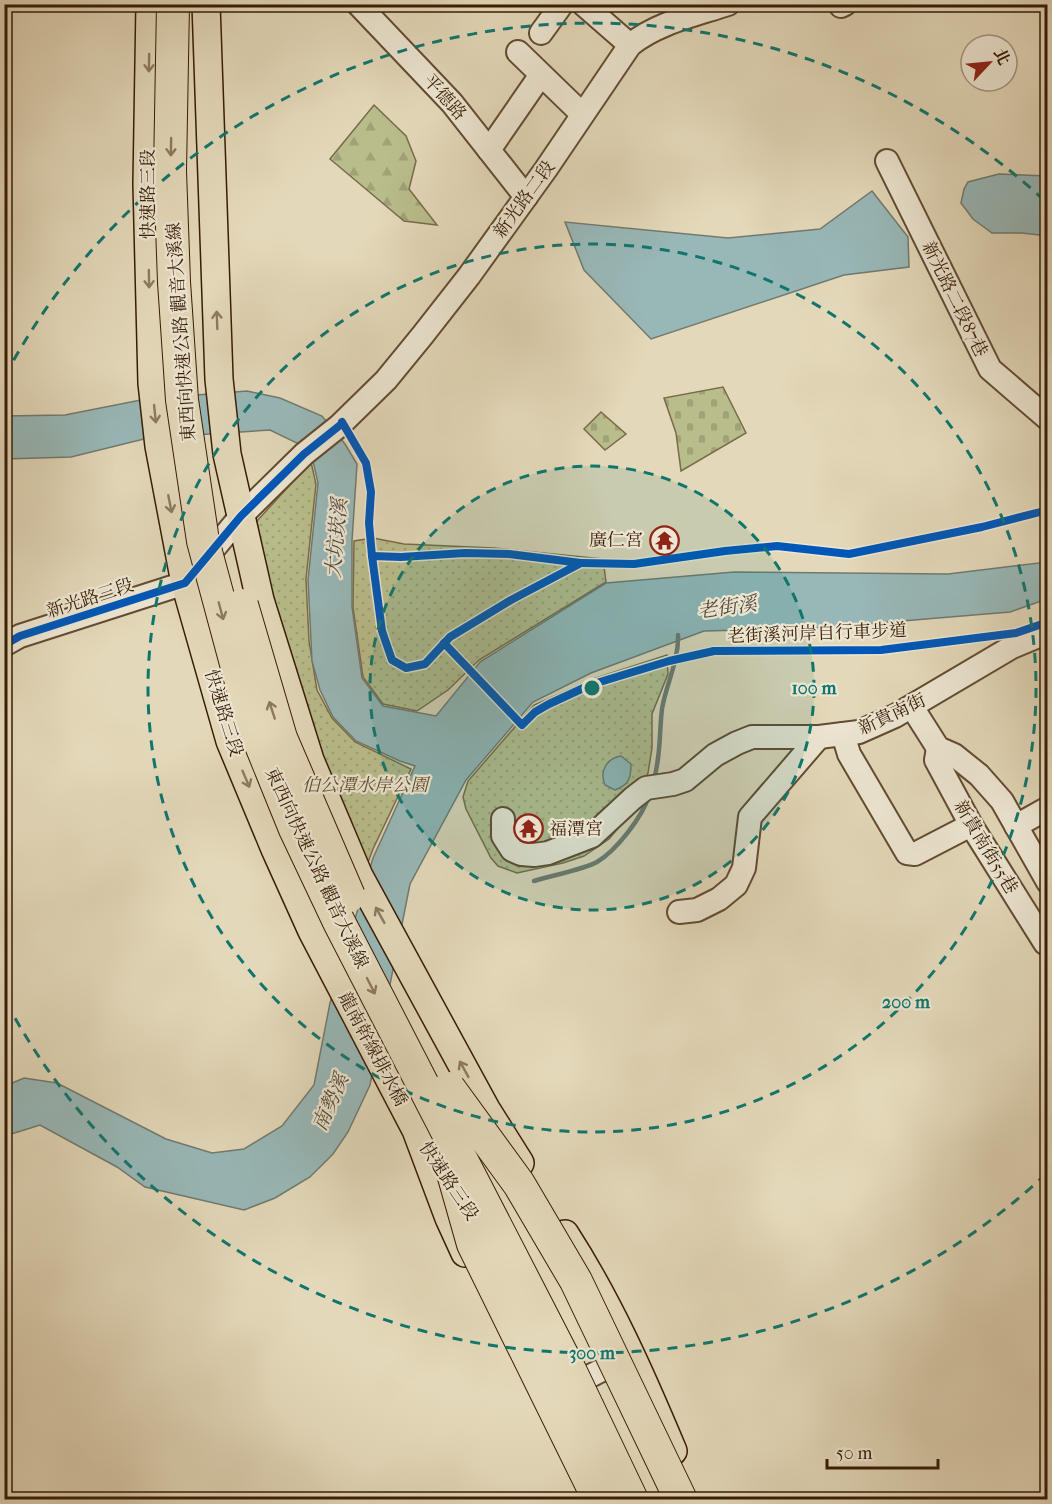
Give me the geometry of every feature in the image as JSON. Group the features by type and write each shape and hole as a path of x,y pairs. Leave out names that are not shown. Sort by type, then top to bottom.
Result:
{"highway":[{"name":"東西向快速公路 觀音大溪線","path":"173,4 170,171 174,282 182,400 203,541 252,723 295,829 373,991 440,1094 503,1203 553,1294 653,1500"},
{"name":"東西向快速公路 觀音大溪線","path":"192,4 191,95 196,306 208,449 224,539 261,673 281,738 357,914 632,1500"},
{"path":"440,1094 473,1244 599,1500"},
{"path":"440,1094 519,1184 576,1281 681,1500"}],"main road":[{"name":"快速路三段","path":"150,4 147,184 152,383 159,446 185,583 230,741 275,849 331,967"},
{"path":"206,4 219,379 227,454 260,600 309,760 359,876 486,1109 592,1276 619,1361 694,1500"},
{"name":"龍南幹線排水橋","path":"331,967 416,1130"},
{"name":"快速路三段","path":"416,1130 449,1218 537,1408 584,1500"}],"street":[{"name":"平德路","path":"358,4 452,103 526,197"},
{"path":"541,33 562,4"},
{"path":"583,4 630,45"},
{"name":"新光路二段","path":"185,583 241,516 304,454 339,426 386,380 469,276 630,45 640,37 678,20 728,4"},
{"path":"518,52 582,114"},
{"path":"489,150 538,79"},
{"name":"新光路二段87巷","path":"887,161 990,369 1047,419"},
{"name":"新光路三段","path":"4,645 20,636 185,583"},
{"name":"新貴南街","path":"503,819 503,836 512,850 521,854 548,853 592,836 633,798 654,787 685,780 715,755 752,737 819,737 859,732 912,707 1012,647 1047,632"},
{"path":"912,707 938,748 954,755 979,775 1002,801 1047,882"},
{"path":"843,734 849,754 907,853 915,854 971,825"},
{"path":"679,912 697,910 719,899 735,885 744,868 750,817 819,737"},
{"name":"新貴南街55巷","path":"938,748 936,760 971,825 1045,943"},
{"path":"1016,826 1047,808"},
{"name":"快速路三段","path":"416,1130 474,1215 614,1500"},
{"path":"537,1408 562,1391 619,1361 669,1500"}],"green space":[{"path":"374,105 406,136 416,161 409,189 437,225 404,221 330,159"},
{"path":"723,387 746,433 681,471 676,433 664,398"},
{"path":"601,412 626,434 605,450 584,429"},
{"name":"伯公潭水岸公園","path":"311,462 316,484 306,579 309,641 317,690 332,718 355,742 411,769 364,873 317,756 268,598 257,521"},
{"path":"373,538 404,544 494,548 603,559 606,582 479,660 448,690 417,711 383,704 363,677 353,607 354,541"},
{"path":"667,655 668,674 652,714 652,748 648,773 631,813 609,839 584,856 517,873 498,866 491,858 466,809 463,797 468,781 534,705 593,679"}],"water":[{"path":"999,174 1047,176 1047,236 992,233 973,219 961,203 968,182"},
{"path":"872,191 908,237 909,267 844,275 651,339 584,270 565,222 728,238 820,229"},
{"path":"247,391 280,398 322,416 345,444 357,464 352,541 352,607 362,678 383,706 436,716 480,662 606,583 734,572 948,574 1047,562 1047,599 1010,612 818,628 704,631 591,673 533,702 466,780 410,884 370,1085 348,1132 333,1154 310,1177 275,1198 244,1210 145,1187 117,1167 40,1125 5,1136 5,1086 24,1078 57,1083 166,1139 212,1153 244,1149 282,1126 314,1085 330,1003 373,858 415,766 356,741 333,717 320,690 312,661 308,580 318,483 313,461 297,443 270,430 148,438 71,457 5,459 5,416 65,415 146,399"},
{"path":"621,756 631,764 630,773 626,783 615,790 605,785 603,775 608,762"}],"waterway":[{"path":"654,779 659,753 662,709 678,645 678,635"},
{"path":"534,881 584,867 605,857 628,832 649,796"}],"cycle path":[{"path":"342,422 366,463 371,492 369,523 372,556"},
{"path":"4,645 20,636 185,583 241,516 304,454 339,426"},
{"path":"581,563 634,564 777,546 849,554 982,527 1048,510"},
{"path":"465,553 509,554 581,563 511,600 450,637 425,664 406,668 392,660 382,631 372,556 401,557 465,553"},
{"name":"老街溪河岸自行車步道","path":"444,643 522,725 535,712 590,685 669,661 714,651 881,650 1016,633 1048,622"}],"place":[{"name":"廣仁宮","path":"664,540"},
{"name":"福潭宮","path":"528,829"}],"water label":[{"name":"大坑崁溪","path":"336,538"},
{"name":"老街溪","path":"727,607"},
{"name":"南勢溪","path":"330,1102"}]}
